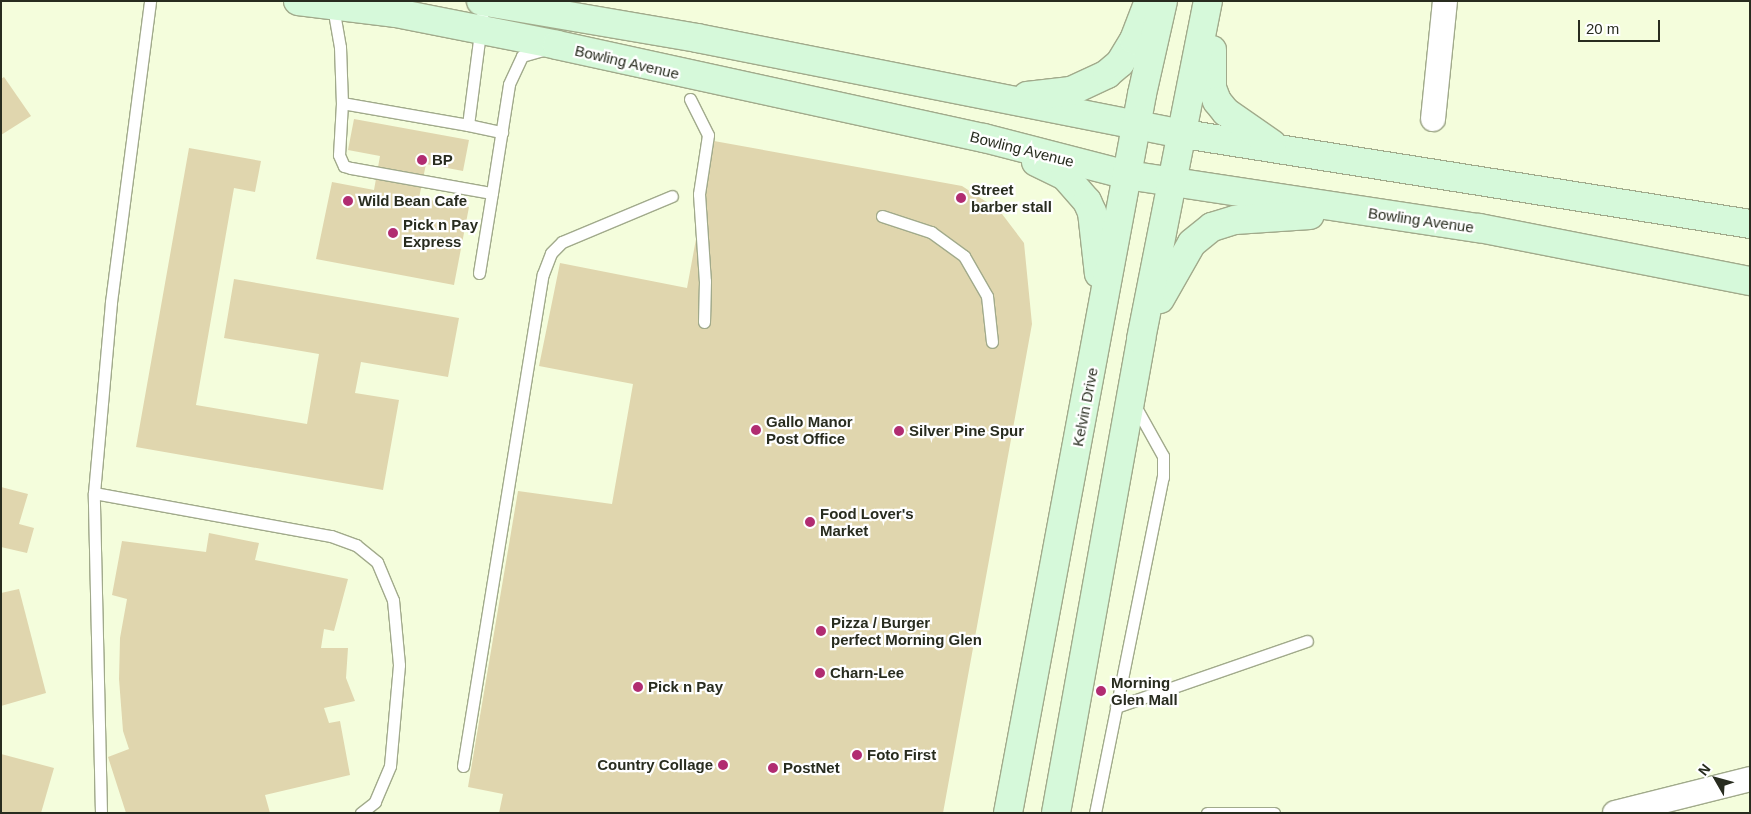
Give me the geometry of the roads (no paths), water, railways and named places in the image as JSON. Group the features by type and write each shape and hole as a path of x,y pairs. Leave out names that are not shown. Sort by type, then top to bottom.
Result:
{"main road":[{"name":"Bowling Avenue","path":"298,1 333,7 396,13 480,30 984,138 1127,175 1354,211 1479,228 1750,281"},
{"path":"996,99 1071,91 1100,79 1124,55 1149,1"},
{"name":"Kelvin Drive","path":"1008,813 1127,175 1163,1"},
{"path":"1056,813 1141,339 1175,183 1208,1"},
{"path":"1215,1 1212,88 1217,101 1249,130 1282,150"},
{"path":"482,2 697,38 996,99 1184,134 1750,224"},
{"path":"984,138 1064,176 1087,201 1097,241 1102,316"},
{"path":"1141,339 1177,266 1192,242 1212,227 1235,220 1354,211"}],"street":[{"path":"1433,119 1445,1"},
{"path":"1615,813 1750,779"}],"lane":[{"path":"101,813 94,493 111,302 150,1"},
{"path":"468,125 482,2"},
{"path":"333,7 340,47 342,103 339,155 344,166 492,193"},
{"path":"479,273 509,84 522,56 556,46"},
{"path":"690,99 708,135 699,194 706,281 704,322"},
{"path":"342,103 502,132"},
{"path":"463,766 542,274 551,253 562,242 672,196"},
{"path":"882,216 931,232 964,256 987,296 992,342"},
{"path":"1095,813 1164,468 1163,456 1131,398"},
{"path":"94,493 331,536 356,545 376,562 392,600 399,664 390,766 375,802 361,813"},
{"path":"1116,706 1307,641"},
{"path":"1207,813 1274,813"}],"place":[{"name":"BP","path":"422,160"},
{"name":"Street barber stall","path":"961,198"},
{"name":"Wild Bean Cafe","path":"348,201"},
{"name":"Pick n Pay Express","path":"393,233"},
{"name":"Gallo Manor Post Office","path":"756,430"},
{"name":"Silver Pine Spur","path":"899,431"},
{"name":"Food Lover's Market","path":"810,522"},
{"name":"Pizza / Burger perfect Morning Glen","path":"821,631"},
{"name":"Charn-Lee","path":"820,673"},
{"name":"Pick n Pay","path":"638,687"},
{"name":"Morning Glen Mall","path":"1101,691"},
{"name":"Foto First","path":"857,755"},
{"name":"Country Collage","path":"723,765"},
{"name":"PostNet","path":"773,768"}]}
